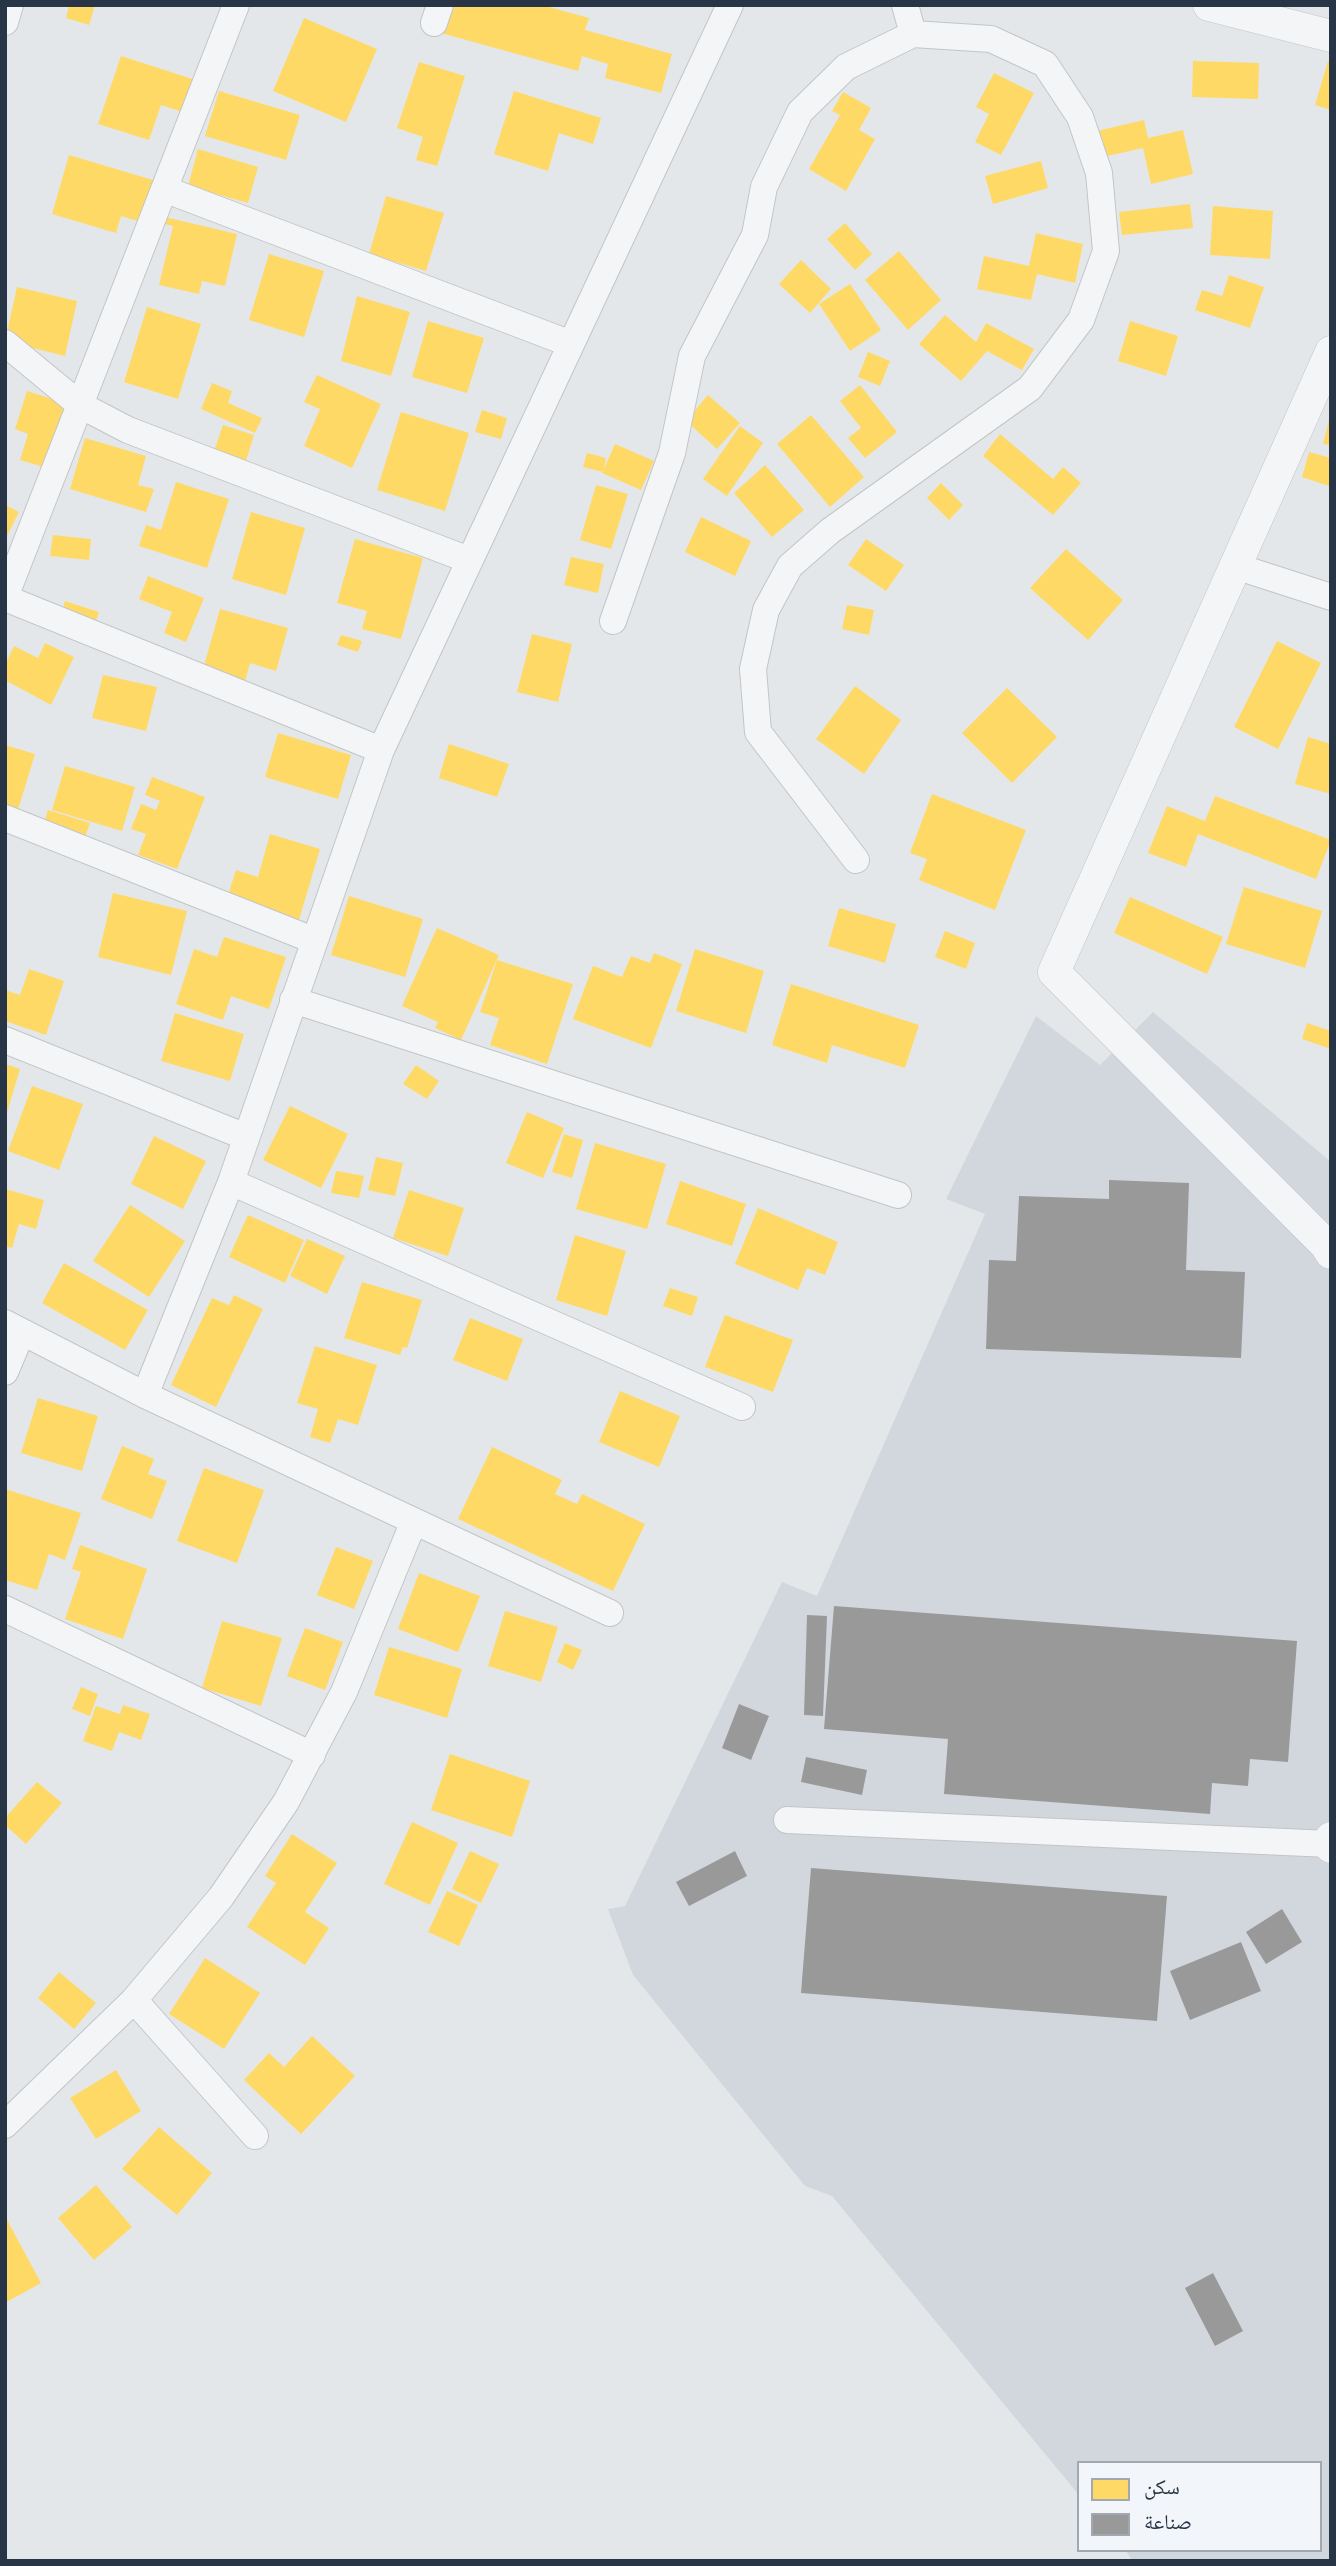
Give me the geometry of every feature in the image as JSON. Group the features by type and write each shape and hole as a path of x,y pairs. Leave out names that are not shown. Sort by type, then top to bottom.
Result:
{"street":[{"path":"5,22 10,5"},
{"path":"236,5 5,598 381,750"},
{"path":"145,1395 231,1182 381,750 730,5"},
{"path":"905,5 913,34"},
{"path":"1214,6 1331,36"},
{"path":"613,621 672,453 692,356 755,235 764,187 800,113 846,67 913,34 991,40 1045,65 1080,117 1099,173 1106,251 1081,320 1030,388 830,531 790,566 766,610 752,669 758,732 856,860"},
{"path":"164,189 571,344"},
{"path":"5,343 80,405 128,430 469,560"},
{"path":"1331,352 1054,972 1331,1253"},
{"path":"1236,566 1331,597"},
{"path":"5,818 313,940"},
{"path":"293,1000 898,1195"},
{"path":"5,1040 246,1137"},
{"path":"231,1182 742,1407"},
{"path":"5,1372 13,1327 145,1395 610,1613"},
{"path":"5,2125 134,2000 221,1896 286,1802 344,1692 414,1521"},
{"path":"5,1609 312,1755"},
{"path":"787,1820 1331,1846 1331,1838"},
{"path":"134,2000 255,2136"}],"shaded area":[{"path":"1153,1012 1331,1162 1331,2561 1133,2561 1126,2552 1322,2552 1322,2461 1077,2461 1077,2493 832,2196 805,2186 633,1975 608,1909 625,1906 782,1582 817,1596 985,1214 946,1199 1036,1016 1100,1065"}],"building: سكن":[{"path":"69,5 95,5 89,25 66,18"},
{"path":"448,5 542,5 589,18 585,30 672,54 661,93 605,78 608,64 582,56 578,71 441,33"},
{"path":"304,18 377,49 346,122 273,91"},
{"path":"121,56 208,84 198,117 161,105 149,140 98,124"},
{"path":"1193,61 1259,63 1258,99 1192,97"},
{"path":"1328,61 1331,62 1331,110 1315,105"},
{"path":"419,62 465,76 437,166 416,160 423,137 397,128"},
{"path":"994,73 1034,93 1001,155 975,142 989,114 976,107"},
{"path":"219,91 300,115 286,160 205,136"},
{"path":"514,91 601,118 593,144 559,133 548,171 494,154"},
{"path":"843,92 871,108 859,130 875,139 846,191 809,169 840,115 832,111"},
{"path":"1144,120 1148,138 1183,130 1193,174 1151,184 1143,148 1103,157 1097,131"},
{"path":"198,149 258,167 248,203 188,186"},
{"path":"69,155 153,180 141,222 121,216 116,233 52,214"},
{"path":"1041,161 1048,188 993,204 985,176"},
{"path":"386,196 444,213 426,271 369,254"},
{"path":"1190,204 1193,228 1122,235 1119,212"},
{"path":"1213,206 1273,211 1270,259 1210,255"},
{"path":"165,217 237,234 225,286 202,281 199,294 159,285 173,226 164,224"},
{"path":"845,223 872,254 855,270 827,239"},
{"path":"1036,233 1083,244 1075,283 1037,274 1031,300 977,289 984,256 1029,266"},
{"path":"899,251 941,300 908,330 865,280"},
{"path":"269,254 324,271 304,337 249,320"},
{"path":"801,260 831,289 810,313 779,284"},
{"path":"1229,275 1264,287 1250,328 1195,310 1202,290 1222,296"},
{"path":"850,284 881,330 850,351 819,304"},
{"path":"17,287 77,301 65,356 5,341"},
{"path":"357,296 410,312 391,376 341,361"},
{"path":"147,307 201,324 178,399 124,382"},
{"path":"945,315 976,342 986,323 1034,349 1022,370 987,351 961,381 919,344"},
{"path":"428,321 484,338 467,393 412,377"},
{"path":"1130,321 1178,336 1166,376 1118,361"},
{"path":"868,352 890,361 880,386 858,377"},
{"path":"317,375 381,404 352,468 304,446 320,409 304,402"},
{"path":"212,383 232,391 228,403 262,418 255,433 201,409"},
{"path":"860,385 897,432 865,458 848,438 861,428 840,401"},
{"path":"27,391 71,405 50,469 20,460 28,434 15,429"},
{"path":"708,395 740,423 717,449 686,421"},
{"path":"482,410 507,418 501,439 475,432"},
{"path":"401,412 469,433 445,511 377,490"},
{"path":"811,415 864,477 830,507 777,444"},
{"path":"1331,416 1331,445 1323,444"},
{"path":"223,425 254,435 245,464 213,454"},
{"path":"740,426 763,443 727,496 703,479"},
{"path":"1000,434 1053,479 1063,467 1081,483 1053,515 983,456"},
{"path":"85,438 146,456 138,485 154,489 146,512 70,489"},
{"path":"615,444 654,461 641,490 602,473"},
{"path":"1309,452 1331,458 1329,486 1302,477"},
{"path":"587,453 606,458 603,472 583,467"},
{"path":"765,465 804,510 772,537 734,493"},
{"path":"176,482 229,499 207,568 139,546 146,525 161,530"},
{"path":"941,483 963,505 949,520 927,498"},
{"path":"596,485 628,494 611,549 580,540"},
{"path":"5,505 19,512 5,540"},
{"path":"251,512 305,528 286,595 232,579"},
{"path":"701,517 751,541 735,576 685,552"},
{"path":"53,535 91,539 89,560 50,556"},
{"path":"355,539 423,558 401,639 362,629 367,611 337,603"},
{"path":"866,539 904,565 886,591 848,565"},
{"path":"1066,549 1123,600 1088,640 1030,588"},
{"path":"571,557 604,564 598,593 564,585"},
{"path":"148,576 204,598 186,642 164,633 172,612 139,599"},
{"path":"65,601 99,612 92,633 59,623"},
{"path":"847,605 874,610 869,635 842,629"},
{"path":"220,609 288,628 276,671 250,663 244,685 202,673"},
{"path":"532,634 572,644 558,702 517,692"},
{"path":"341,635 362,641 358,652 337,645"},
{"path":"1277,641 1321,663 1278,749 1234,727"},
{"path":"45,643 74,657 51,705 5,680 5,665 14,646 38,658"},
{"path":"103,675 157,687 146,731 92,718"},
{"path":"855,686 901,720 864,774 816,739"},
{"path":"1007,688 1057,737 1012,783 962,733"},
{"path":"278,733 351,755 338,799 265,777"},
{"path":"1308,737 1331,744 1331,794 1295,784"},
{"path":"449,744 509,764 497,797 439,778"},
{"path":"5,745 35,754 17,813 5,809"},
{"path":"65,766 135,787 122,831 52,810"},
{"path":"152,777 205,797 177,869 138,855 146,834 131,829 141,804 156,810 160,801 145,795"},
{"path":"932,794 1026,830 995,910 919,880 927,859 910,853"},
{"path":"1215,796 1331,840 1316,879 1198,834 1186,867 1148,853 1167,806 1205,821"},
{"path":"48,810 90,823 83,843 42,830"},
{"path":"270,834 320,849 299,920 227,898 236,870 258,877"},
{"path":"1244,887 1322,911 1305,968 1226,944"},
{"path":"113,893 187,911 171,975 98,957"},
{"path":"349,896 423,919 405,977 331,955"},
{"path":"1130,897 1223,937 1207,974 1114,933"},
{"path":"839,908 896,924 885,963 828,946"},
{"path":"437,928 499,955 461,1040 435,1028 438,1022 402,1006"},
{"path":"945,931 975,943 966,969 935,957"},
{"path":"224,937 286,957 269,1009 231,996 223,1020 176,1004 194,949 217,957"},
{"path":"695,949 764,971 746,1033 676,1011"},
{"path":"654,953 682,964 651,1048 573,1019 593,966 622,977 631,956 650,963"},
{"path":"497,960 573,984 547,1064 490,1045 499,1018 480,1012"},
{"path":"29,969 64,981 46,1035 5,1021 5,990 20,995"},
{"path":"791,984 919,1025 905,1068 832,1045 827,1063 772,1045"},
{"path":"175,1013 244,1034 230,1081 161,1061"},
{"path":"1307,1023 1331,1031 1331,1049 1302,1039"},
{"path":"5,1064 20,1069 6,1116 5,1116"},
{"path":"416,1065 439,1081 427,1099 403,1084"},
{"path":"32,1086 83,1104 59,1170 8,1151"},
{"path":"290,1106 348,1134 321,1188 263,1160"},
{"path":"527,1112 564,1128 543,1178 506,1163"},
{"path":"564,1134 583,1140 572,1178 552,1172"},
{"path":"154,1136 206,1161 183,1209 131,1184"},
{"path":"595,1143 666,1164 647,1229 576,1209"},
{"path":"376,1157 403,1163 395,1196 368,1190"},
{"path":"336,1171 364,1176 359,1198 331,1193"},
{"path":"680,1181 746,1204 732,1246 666,1224"},
{"path":"5,1189 44,1200 36,1229 19,1224 12,1248 5,1246"},
{"path":"409,1190 464,1208 448,1256 393,1238"},
{"path":"130,1205 185,1241 149,1297 93,1261"},
{"path":"758,1208 838,1242 825,1275 807,1268 798,1290 735,1264"},
{"path":"248,1215 304,1240 285,1283 229,1257"},
{"path":"575,1235 626,1251 607,1316 556,1300"},
{"path":"307,1239 345,1256 327,1294 290,1276"},
{"path":"64,1263 148,1310 125,1350 42,1303"},
{"path":"362,1282 422,1300 407,1348 403,1347 400,1355 344,1338"},
{"path":"670,1288 698,1297 692,1316 663,1306"},
{"path":"234,1295 263,1309 216,1407 171,1385 212,1298 229,1305"},
{"path":"725,1315 793,1340 773,1392 705,1367"},
{"path":"470,1318 523,1339 507,1381 453,1360"},
{"path":"315,1346 377,1365 358,1425 338,1419 330,1443 310,1437 318,1409 297,1403"},
{"path":"620,1391 680,1416 659,1467 599,1442"},
{"path":"38,1398 98,1416 82,1471 21,1453"},
{"path":"122,1446 154,1459 148,1474 167,1481 152,1519 101,1499"},
{"path":"492,1447 562,1480 555,1494 577,1504 582,1494 645,1524 613,1591 458,1519"},
{"path":"204,1468 264,1490 237,1563 177,1541"},
{"path":"5,1489 81,1513 65,1560 49,1554 37,1590 5,1580"},
{"path":"80,1545 147,1569 123,1639 65,1619 81,1572 72,1569"},
{"path":"336,1547 373,1561 354,1609 317,1595"},
{"path":"419,1573 480,1596 458,1652 398,1629"},
{"path":"505,1611 558,1627 541,1682 488,1666"},
{"path":"222,1621 282,1638 261,1706 202,1688"},
{"path":"305,1628 343,1642 325,1690 287,1676"},
{"path":"565,1643 582,1650 573,1670 557,1662"},
{"path":"389,1647 462,1669 447,1718 374,1695"},
{"path":"81,1687 98,1694 90,1716 72,1709"},
{"path":"123,1705 150,1714 141,1740 119,1732 112,1751 83,1741 96,1706 120,1714"},
{"path":"450,1754 530,1781 512,1837 431,1810"},
{"path":"37,1782 62,1803 26,1844 5,1825 5,1818"},
{"path":"412,1822 458,1843 430,1905 384,1884"},
{"path":"292,1834 337,1863 305,1912 329,1928 305,1965 247,1927 276,1883 265,1876"},
{"path":"470,1851 499,1864 481,1903 452,1889"},
{"path":"447,1891 478,1905 459,1946 428,1932"},
{"path":"205,1958 260,1993 224,2049 169,2014"},
{"path":"59,1972 96,2003 74,2029 38,1998"},
{"path":"312,2036 355,2076 301,2134 244,2080 269,2053 284,2067"},
{"path":"116,2070 141,2111 96,2139 70,2098"},
{"path":"159,2127 212,2173 177,2215 122,2169"},
{"path":"96,2185 132,2227 94,2260 58,2218"},
{"path":"5,2216 41,2283 5,2303"}],"building: صناعة":[{"path":"1109,1180 1189,1183 1186,1270 1245,1272 1241,1358 986,1349 989,1260 1016,1261 1019,1196 1109,1199"},
{"path":"834,1606 1297,1641 1288,1762 1250,1759 1248,1786 1212,1783 1210,1814 944,1794 948,1739 824,1729"},
{"path":"807,1615 827,1616 823,1716 804,1715"},
{"path":"739,1704 769,1716 751,1760 722,1748"},
{"path":"806,1757 867,1770 862,1795 801,1782"},
{"path":"735,1851 747,1876 689,1906 676,1882"},
{"path":"811,1868 1167,1896 1157,2021 801,1993"},
{"path":"1282,1909 1302,1942 1266,1964 1246,1932"},
{"path":"1241,1942 1261,1991 1190,2020 1170,1971"},
{"path":"1213,2273 1243,2331 1215,2346 1185,2288"}]}
